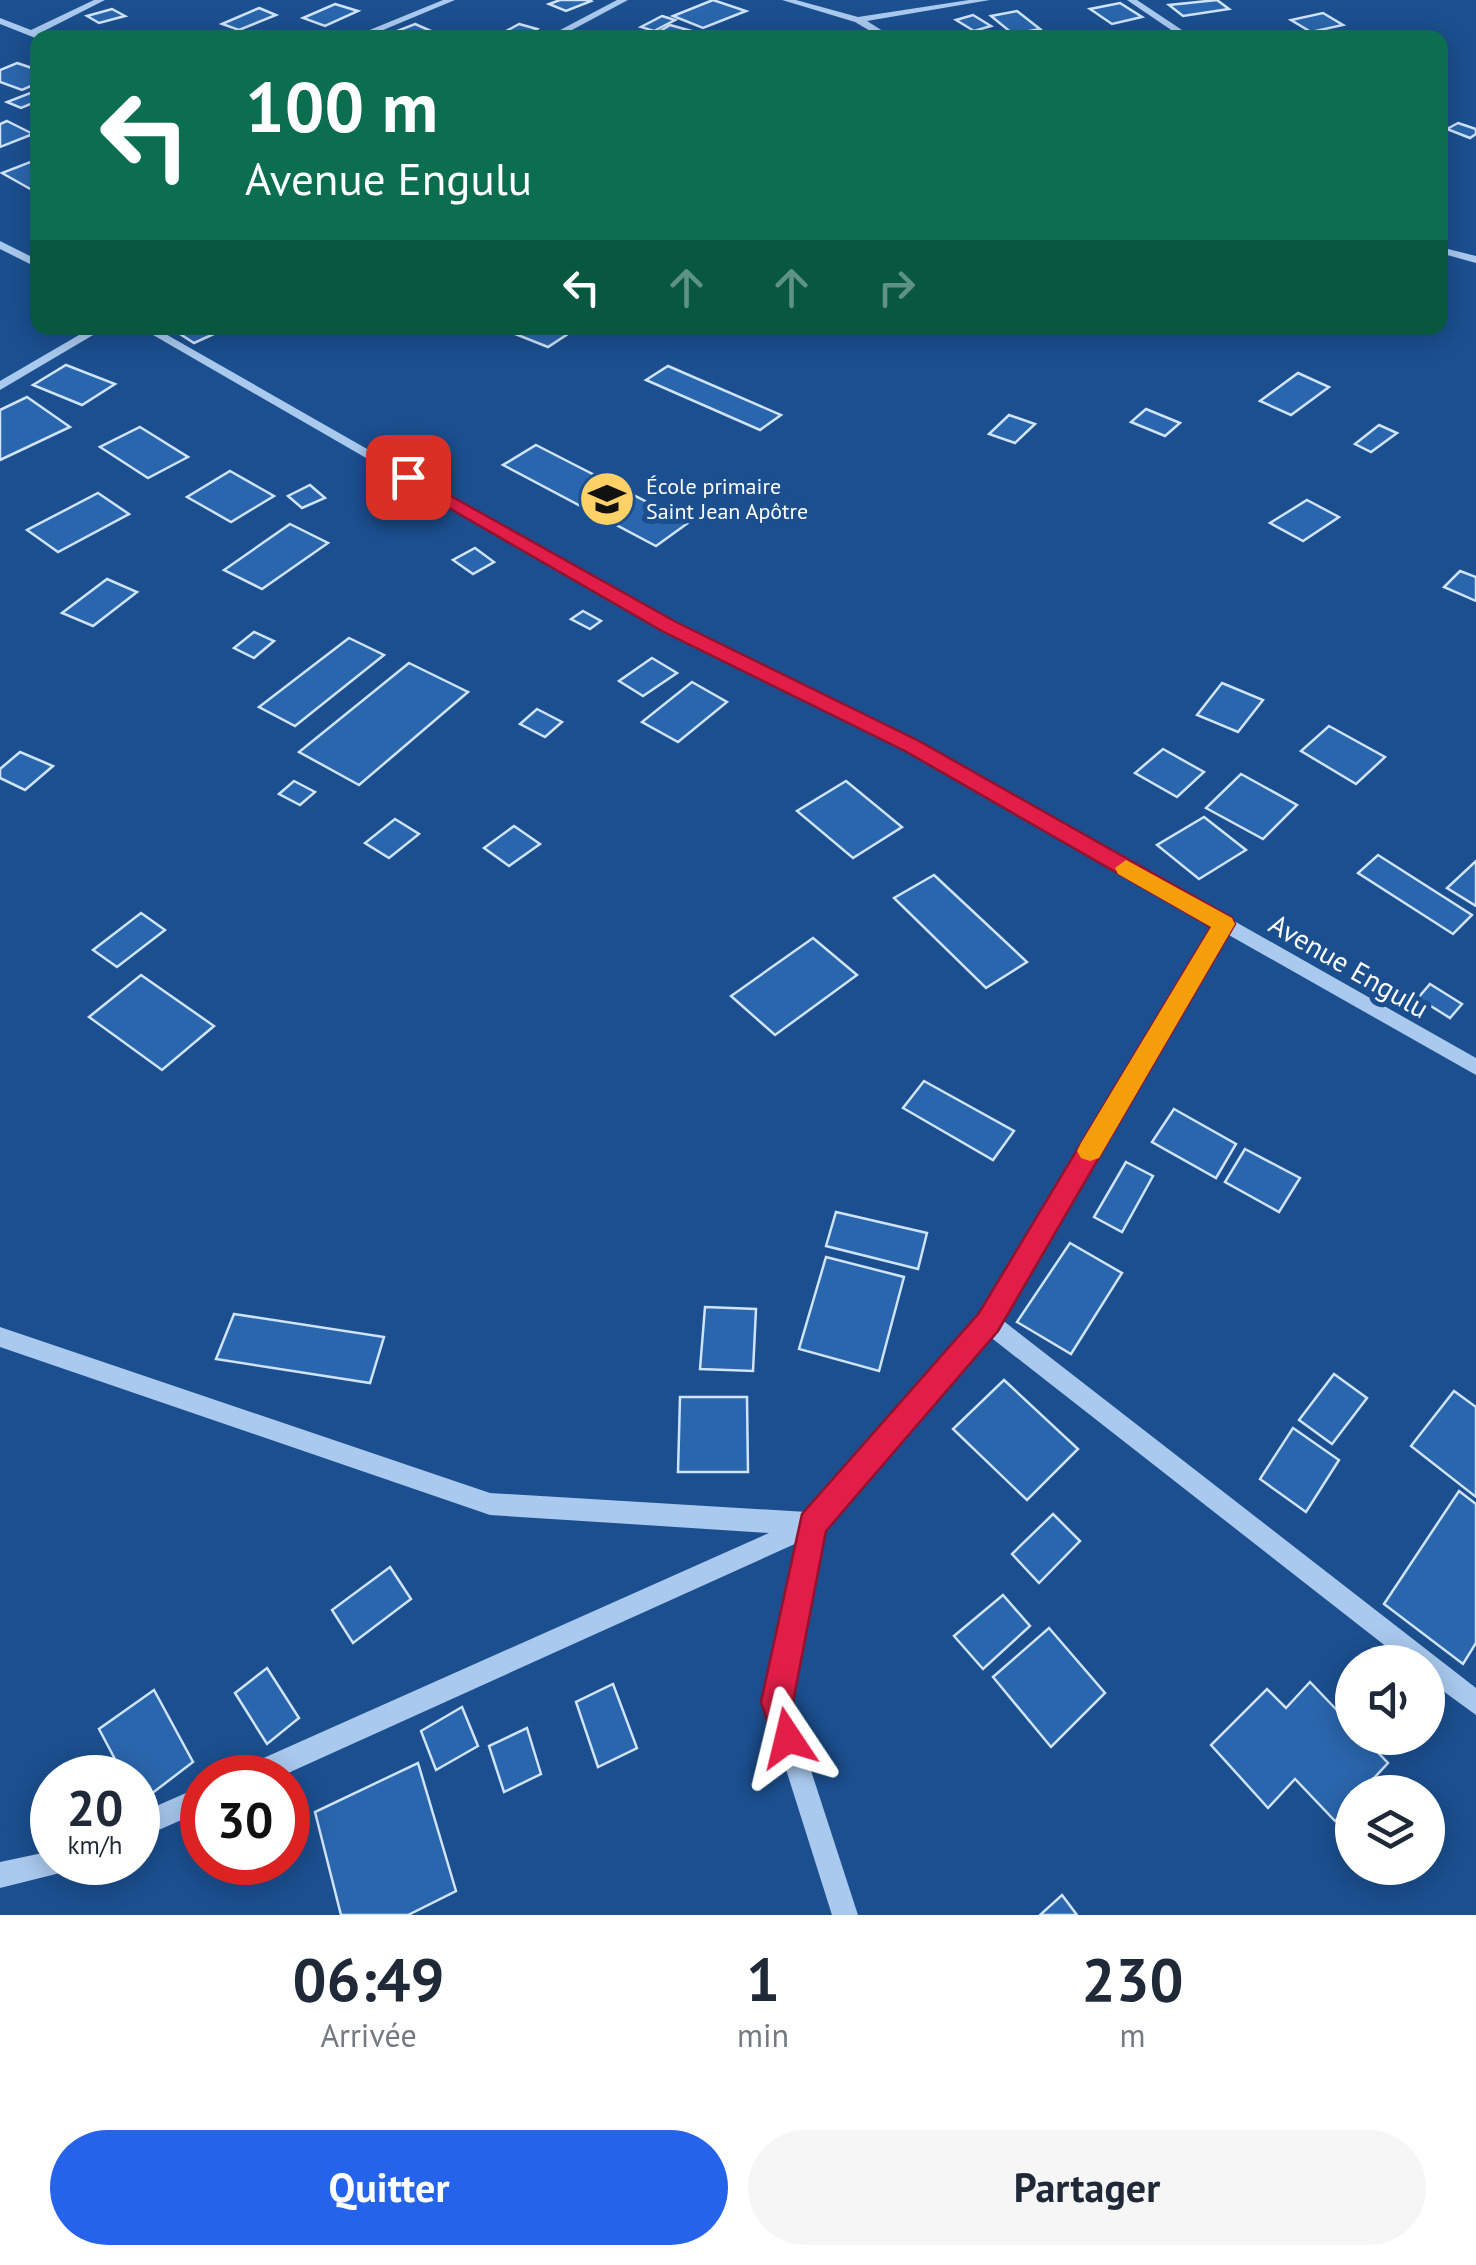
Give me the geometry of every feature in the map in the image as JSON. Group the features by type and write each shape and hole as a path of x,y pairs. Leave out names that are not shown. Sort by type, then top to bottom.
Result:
{"street":[{"path":"40,30 101,0"},
{"path":"374,30 451,0"},
{"path":"565,30 624,0"},
{"path":"786,0 858,20 876,30"},
{"path":"858,20 986,0"},
{"path":"1131,0 1178,30"},
{"path":"0,21 30,33"},
{"path":"0,244 30,261"},
{"path":"1448,252 1476,260"},
{"path":"0,386 87,335"},
{"name":"Avenue Engulu","path":"159,335 669,626 912,746 1476,1067"},
{"path":"299,1755 812,1524 988,1322 1224,924"},
{"path":"988,1322 1402,1645"},
{"path":"0,1337 490,1504 812,1524"},
{"path":"812,1524 777,1702 846,1915"},
{"path":"1445,1679 1476,1703"},
{"path":"0,1875 30,1868"}],"building":[{"path":"560,0 591,1 566,11 549,4"},
{"path":"713,0 746,11 703,28 673,16"},
{"path":"1217,0 1229,9 1183,16 1169,5"},
{"path":"1120,3 1142,17 1112,24 1090,9"},
{"path":"335,4 358,11 325,26 303,18"},
{"path":"259,8 276,15 239,30 222,24"},
{"path":"112,9 125,16 99,23 87,16"},
{"path":"1017,11 1040,29 1008,30 991,16"},
{"path":"1323,13 1343,25 1308,30 1291,20"},
{"path":"973,15 991,26 972,30 956,20"},
{"path":"662,16 675,20 656,30 641,27"},
{"path":"415,24 429,30 400,30"},
{"path":"519,24 537,29 535,30 508,30"},
{"path":"670,25 688,30 662,30"},
{"path":"17,63 30,67 30,86 22,90 0,82 0,70"},
{"path":"30,93 30,104 21,108 7,102"},
{"path":"7,121 30,135 0,147 0,124"},
{"path":"1458,123 1476,129 1476,134 1470,138 1448,128"},
{"path":"30,162 30,189 2,173"},
{"path":"182,335 212,335 194,343"},
{"path":"518,335 566,335 548,347"},
{"path":"66,365 115,384 82,405 33,385"},
{"path":"668,366 781,415 760,430 646,380"},
{"path":"1298,373 1329,387 1291,415 1260,401"},
{"path":"27,397 70,427 0,460 0,410"},
{"path":"1146,409 1180,423 1165,436 1131,422"},
{"path":"1009,415 1035,424 1015,443 989,434"},
{"path":"1379,425 1397,433 1371,452 1355,444"},
{"path":"140,427 188,457 148,478 100,447"},
{"path":"536,445 688,523 656,546 503,465"},
{"path":"230,471 274,496 231,522 187,497"},
{"path":"310,485 325,498 302,508 288,496"},
{"path":"98,493 129,514 58,552 27,530"},
{"path":"1307,500 1339,517 1303,541 1270,523"},
{"path":"290,524 328,543 262,589 224,570"},
{"path":"475,548 494,562 473,574 453,560"},
{"path":"1460,571 1476,577 1476,601 1444,587"},
{"path":"107,579 137,592 93,626 62,613"},
{"path":"583,611 601,621 590,629 571,619"},
{"path":"254,632 274,641 254,658 234,648"},
{"path":"349,638 384,655 295,726 259,707"},
{"path":"652,658 677,673 643,696 619,681"},
{"path":"409,663 468,692 359,785 299,752"},
{"path":"692,682 727,702 678,742 642,722"},
{"path":"1222,683 1263,700 1238,732 1197,715"},
{"path":"537,709 562,722 545,737 520,724"},
{"path":"1329,726 1385,757 1356,784 1301,751"},
{"path":"1163,749 1204,772 1177,797 1135,773"},
{"path":"20,752 53,766 25,790 0,778 0,769"},
{"path":"1241,774 1297,805 1263,839 1206,808"},
{"path":"294,781 315,792 300,805 279,794"},
{"path":"846,781 902,827 853,858 797,811"},
{"path":"1204,817 1246,850 1199,879 1157,845"},
{"path":"395,819 419,834 389,858 365,843"},
{"path":"514,826 540,844 509,866 484,848"},
{"path":"1378,855 1472,915 1453,934 1358,873"},
{"path":"1476,861 1476,906 1447,888"},
{"path":"934,875 1027,962 986,988 894,898"},
{"path":"141,913 165,930 117,967 93,950"},
{"path":"813,938 857,975 775,1035 731,996"},
{"path":"141,975 214,1026 162,1070 89,1017"},
{"path":"1430,984 1462,1004 1450,1018 1418,998"},
{"path":"924,1081 1014,1131 993,1160 903,1108"},
{"path":"1174,1109 1236,1144 1216,1178 1152,1142"},
{"path":"1245,1149 1300,1178 1279,1212 1225,1182"},
{"path":"1126,1162 1153,1176 1122,1232 1094,1217"},
{"path":"836,1212 927,1233 918,1269 826,1246"},
{"path":"1070,1243 1122,1273 1071,1354 1017,1322"},
{"path":"826,1257 904,1277 879,1371 799,1349"},
{"path":"705,1307 756,1309 753,1371 700,1369"},
{"path":"234,1314 384,1337 370,1383 216,1359"},
{"path":"1334,1374 1367,1398 1332,1444 1299,1420"},
{"path":"1004,1380 1078,1449 1027,1500 953,1429"},
{"path":"1454,1391 1476,1407 1476,1497 1411,1446"},
{"path":"680,1397 747,1397 748,1472 678,1472"},
{"path":"1293,1428 1339,1460 1306,1512 1260,1479"},
{"path":"1459,1491 1476,1504 1476,1643 1463,1664 1445,1650 1445,1645 1438,1645 1384,1604"},
{"path":"1053,1514 1080,1541 1039,1583 1012,1554"},
{"path":"390,1567 411,1599 353,1643 332,1610"},
{"path":"1003,1595 1030,1626 983,1669 954,1636"},
{"path":"1049,1628 1105,1693 1051,1747 993,1677"},
{"path":"267,1668 299,1718 267,1744 235,1693"},
{"path":"1310,1682 1335,1708 1335,1755 1380,1755 1388,1763 1377,1775 1335,1775 1335,1821 1295,1779 1268,1808 1211,1745 1267,1689 1286,1708"},
{"path":"613,1684 637,1748 598,1767 576,1702"},
{"path":"154,1690 189,1755 180,1755 180,1772 160,1787 160,1755 113,1755 99,1729"},
{"path":"462,1707 478,1746 436,1770 421,1731"},
{"path":"527,1728 541,1774 504,1792 489,1746"},
{"path":"418,1763 456,1891 408,1915 341,1915 315,1812"},
{"path":"1062,1895 1077,1915 1040,1915"}],"slow traffic":[{"path":"1090,1151 1224,924 1126,868"}],"place":[{"name":"École primaire Saint Jean Apôtre","path":"607,499"}],"route":[{"path":"408,477 669,626 912,746 1224,924 988,1322 812,1524 777,1702 788,1738"}]}
